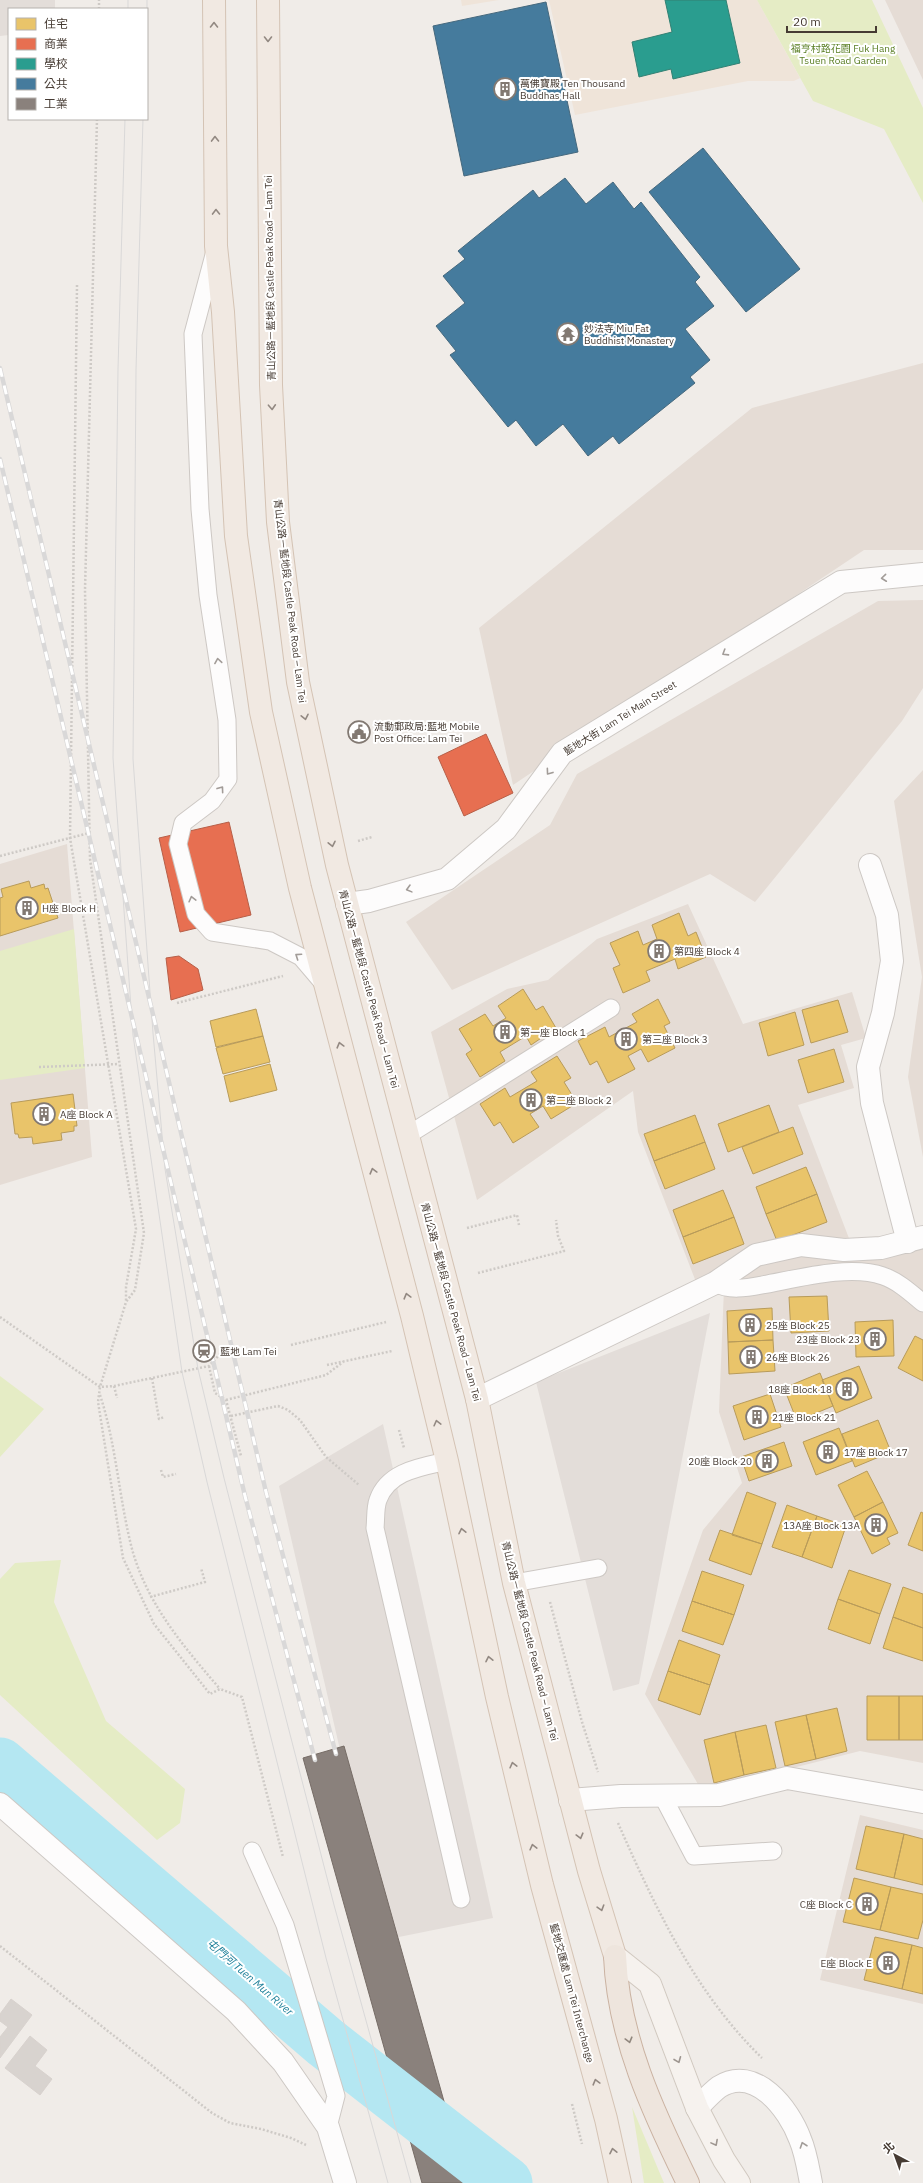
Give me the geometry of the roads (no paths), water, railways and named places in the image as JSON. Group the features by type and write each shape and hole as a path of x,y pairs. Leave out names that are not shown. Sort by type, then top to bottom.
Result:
{"highway":[{"path":"615,1956 619,2002 632,2049 650,2101 688,2183"}],"main road":[{"path":"214,0 216,246 223,312 236,536 255,675 300,888 412,1316 447,1461"},
{"name":"青山公路－藍地段 Castle Peak Road – Lam Tei","path":"268,0 270,346 278,522 298,682 334,853 476,1399 514,1583 570,1800 615,1956"},
{"name":"藍地交匯處 Lam Tei Interchange","path":"447,1461 497,1697 542,1885 606,2119 620,2183"},
{"path":"615,1956 650,1984 697,2108 724,2160 739,2183"}],"street":[{"name":"藍地大街 Lam Tei Main Street","path":"347,904 369,901 447,879 506,829 562,753 841,582 923,574"},
{"path":"476,1399 715,1283 756,1255 801,1245 844,1250 881,1248 915,1240 872,1103 868,1067 883,1013 892,961 887,915 870,865"},
{"path":"570,1800 621,1796 719,1795 787,1778 923,1802"},
{"path":"0,1804 236,2011 283,2062 330,2136 345,2183"},
{"path":"697,2108 720,2087 732,2082 746,2081 758,2086 772,2096 792,2123 805,2153 811,2183"}],"lane":[{"path":"216,246 193,334 200,509 208,595 227,720 228,779 212,801 183,823 178,844 196,914 212,932 270,941 301,957 324,984"},
{"path":"408,1136 611,1008"},
{"path":"715,1283 724,1288 742,1288 841,1271 882,1276 906,1289 923,1303"},
{"path":"447,1461 409,1469 390,1481 378,1500 375,1528 461,1898"},
{"path":"514,1583 598,1568"},
{"path":"662,1795 694,1856 774,1851"},
{"path":"252,1851 285,1924 336,2096 330,2136"}],"waterway":[{"name":"屯門河 Tuen Mun River","path":"0,1764 325,2042 506,2183"}],"tram line":[{"path":"128,0 128,8"},
{"path":"147,0 147,8"},
{"path":"125,120 118,369 113,758 133,1035 182,1372 207,1482 326,1958 388,2183"},
{"path":"143,120 136,370 133,759 153,1033 165,1169 198,1369 224,1478 334,1905 411,2183"}],"railway":[{"path":"0,368 266,1492 336,1754"},
{"path":"0,459 245,1496 315,1760"}],"place":[{"name":"萬佛寶殿 Ten Thousand Buddhas Hall","path":"505,89"},
{"name":"妙法寺 Miu Fat Buddhist Monastery","path":"568,334"},
{"name":"流動郵政局:藍地 Mobile Post Office: Lam Tei","path":"359,732"},
{"name":"H座 Block H","path":"27,908"},
{"name":"第四座 Block 4","path":"659,951"},
{"name":"第一座 Block 1","path":"505,1032"},
{"name":"第三座 Block 3","path":"626,1039"},
{"name":"第二座 Block 2","path":"531,1100"},
{"name":"A座 Block A","path":"44,1114"},
{"name":"25座 Block 25","path":"750,1325"},
{"name":"23座 Block 23","path":"875,1339"},
{"name":"藍地 Lam Tei","path":"204,1351"},
{"name":"26座 Block 26","path":"751,1357"},
{"name":"18座 Block 18","path":"847,1389"},
{"name":"21座 Block 21","path":"757,1417"},
{"name":"17座 Block 17","path":"828,1452"},
{"name":"20座 Block 20","path":"767,1461"},
{"name":"13A座 Block 13A","path":"876,1525"},
{"name":"C座 Block C","path":"867,1904"},
{"name":"E座 Block E","path":"888,1963"}],"park label":[{"name":"福亨村路花園 Fuk Hang Tsuen Road Garden","path":"843,54"}]}
